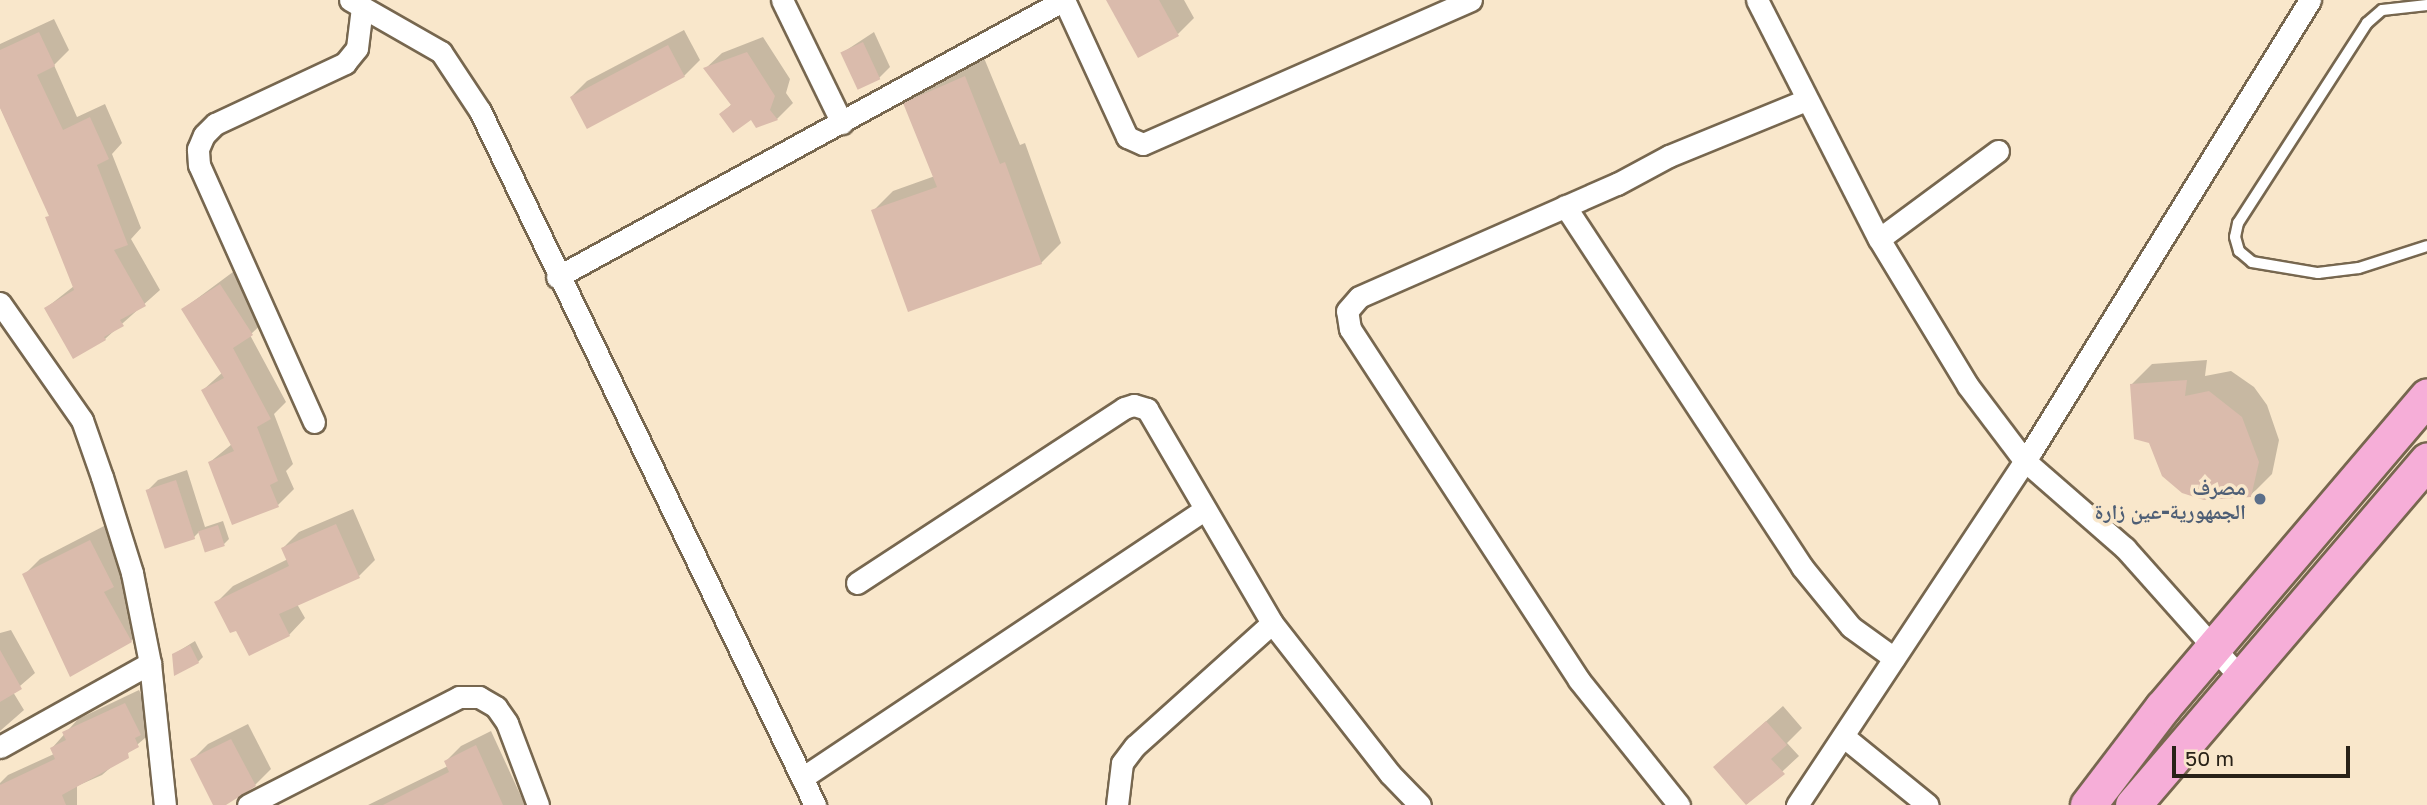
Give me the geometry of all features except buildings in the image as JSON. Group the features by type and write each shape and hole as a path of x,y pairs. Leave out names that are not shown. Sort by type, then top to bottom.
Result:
{"highway":[{"path":"2088,805 2212,648 2427,397"},
{"path":"2133,805 2240,677 2426,464"}],"street":[{"path":"782,0 842,123"},
{"path":"557,277 1064,0 1128,137 1143,144 1471,0"},
{"path":"1757,0 1879,239 1968,386 2024,460 2125,548 2240,677"},
{"path":"1797,805 2024,460 2310,0"},
{"path":"314,422 200,165 198,149 204,135 215,124 345,63 357,48 356,5 422,38 441,52 480,111 557,277 815,805"},
{"path":"1679,805 1579,680 1347,320 1347,311 1359,297 1565,206 1669,156 1806,100"},
{"path":"1879,239 1998,152"},
{"path":"1565,206 1802,567 1851,627 1894,658"},
{"path":"0,303 82,420 132,573 149,663 165,805"},
{"path":"857,583 1134,405 1154,418 1204,510 1272,623 1390,774 1420,805"},
{"path":"802,778 1204,510"},
{"path":"1117,805 1122,762 1135,746 1272,623"},
{"path":"0,747 149,663"},
{"path":"248,805 459,697 479,697 496,707 507,723 538,805"},
{"path":"1843,736 1928,805"}],"lane":[{"path":"2427,5 2382,10 2367,23 2238,223 2235,237 2239,251 2252,262 2318,273 2359,268 2427,246"}],"place":[{"name":"مصرف الجمهورية-عين زارة","path":"2260,499"}]}
